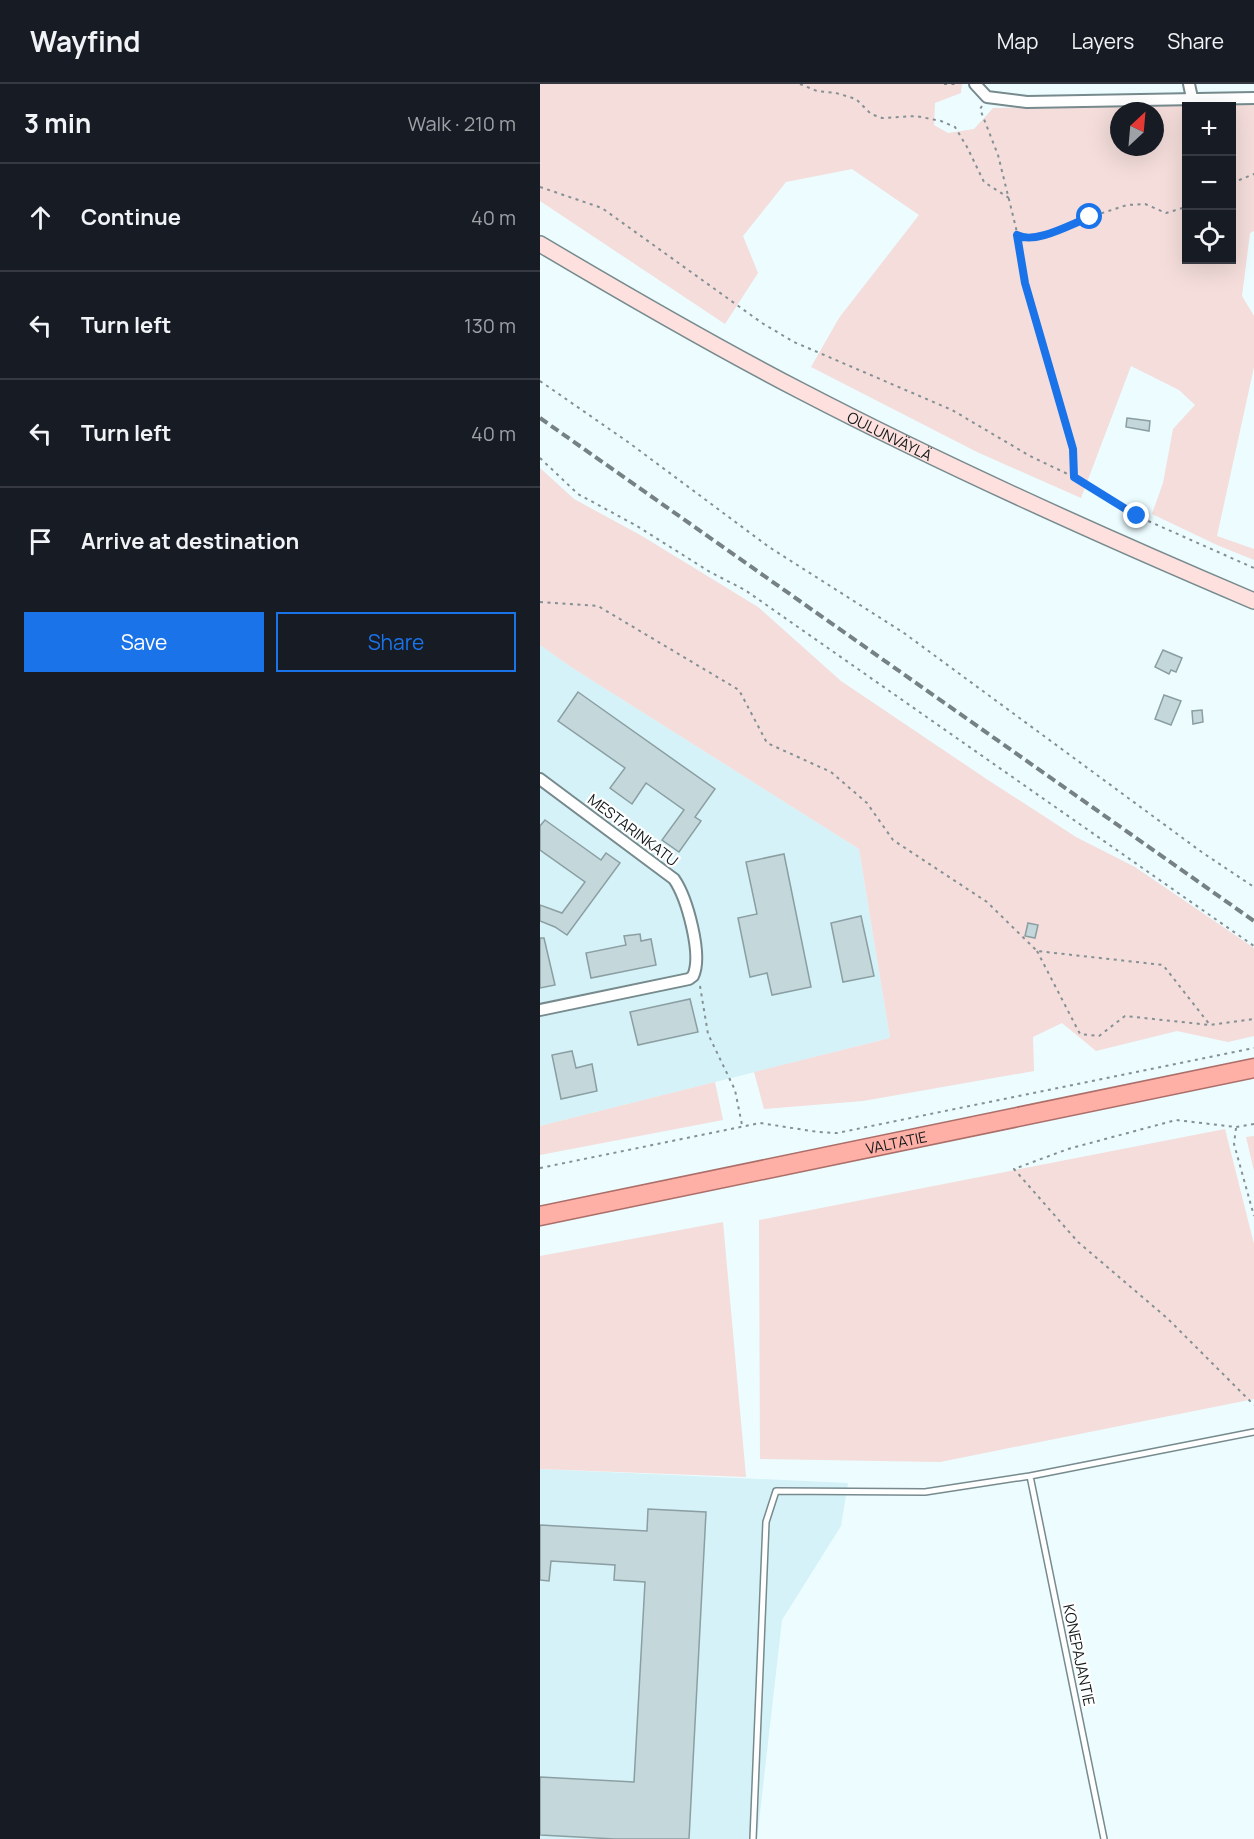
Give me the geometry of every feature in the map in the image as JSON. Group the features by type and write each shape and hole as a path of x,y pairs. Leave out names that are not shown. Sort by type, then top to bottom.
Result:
{"highway":[{"name":"VALTATIE","path":"540,1216 1254,1068"}],"main road":[{"name":"OULUNVÄYLÄ","path":"540,244 692,332 812,396 1019,498 1254,601"}],"street":[{"path":"975,84 987,97 1027,102 1254,98"},
{"path":"1189,84 1192,98"},
{"name":"MESTARINKATU","path":"540,779 674,879 684,896 689,912 697,963"},
{"path":"540,1011 689,979 693,976 697,963"}],"lane":[{"path":"753,1839 766,1522 776,1491 925,1492 1030,1476 1254,1432"},
{"name":"KONEPAJANTIE","path":"1030,1476 1104,1839"}],"path":[{"path":"800,84 817,92 836,93 855,99 871,114 882,118 916,116 941,121 955,127 984,182 1009,198"},
{"path":"944,84 958,84"},
{"path":"987,97 980,109 998,154 1017,235 1025,283 1073,449 1074,477"},
{"path":"1236,181 1254,174"},
{"path":"540,188 602,208 762,323 794,342 952,410 1030,456 1074,477 1137,516 1254,568"},
{"path":"1017,235 1024,239 1041,237 1127,205 1145,204 1166,213 1182,208"},
{"path":"540,381 628,442 769,548 904,633 1203,853 1254,887"},
{"path":"540,458 578,494 638,526 710,572 745,590 1254,946"},
{"path":"540,602 598,606 739,690 767,743 831,772 867,803 893,840 987,902 1038,951 1080,1034 1099,1036 1125,1016 1210,1025 1254,1019"},
{"path":"1038,951 1162,965 1210,1025"},
{"path":"697,963 708,1034 735,1090 742,1125"},
{"path":"540,1168 742,1125 767,1123 837,1133 1254,1048"},
{"path":"1254,1124 1236,1127 1176,1120 1068,1149 1014,1169 1078,1242 1167,1318 1254,1405"},
{"path":"1236,1127 1234,1144 1254,1216"}],"shaded area":[{"path":"540,84 962,84 961,93 935,103 934,125 948,133 974,129 993,108 1110,105 1110,156 1164,156 1164,104 1182,104 1182,264 1236,264 1236,102 1254,102 1254,231 1250,233 1242,296 1254,316 1254,367 1217,536 1254,549 1254,560 1152,514 1163,483 1173,429 1195,405 1179,390 1131,366 1081,498 977,452 811,367 839,318 919,215 852,169 786,182 743,236 758,273 725,324 540,201"},
{"path":"540,468 574,499 642,536 758,607 841,681 985,778 1076,837 1135,867 1254,948 1254,1036 1228,1042 1177,1031 1096,1051 1062,1023 1033,1037 1034,1071 863,1101 764,1109 754,1072 890,1038 859,849 571,667 540,645"},
{"path":"540,645 571,667 859,849 890,1038 540,1126"},
{"path":"715,1082 723,1120 540,1155 540,1126"},
{"path":"1225,1129 1254,1244 1254,1399 940,1462 760,1459 759,1220"},
{"path":"1254,1136 1254,1171 1246,1137"},
{"path":"723,1222 746,1477 540,1469 540,1256"},
{"path":"540,1469 848,1483 841,1526 782,1620 757,1839 540,1839"}],"building":[{"path":"1127,418 1150,421 1149,431 1126,427"},
{"path":"1163,650 1182,658 1176,672 1171,670 1169,674 1155,667"},
{"path":"578,692 715,789 695,817 701,821 679,852 662,840 684,810 646,783 632,804 610,788 625,768 558,721"},
{"path":"1164,695 1181,701 1171,725 1155,719"},
{"path":"1202,710 1203,722 1193,724 1192,711"},
{"path":"545,820 601,860 606,853 620,863 567,935 540,921 540,905 562,913 585,882 540,850 540,826"},
{"path":"784,854 811,987 772,995 767,973 750,977 738,918 757,914 746,862"},
{"path":"861,916 874,976 843,982 831,923"},
{"path":"1028,923 1038,925 1035,938 1025,936"},
{"path":"640,934 641,941 651,939 656,965 591,978 586,953 626,945 624,936"},
{"path":"540,938 544,938 555,985 540,988"},
{"path":"690,999 698,1032 638,1045 630,1012"},
{"path":"572,1051 576,1068 592,1064 597,1091 561,1099 552,1055"},
{"path":"648,1509 706,1512 689,1839 615,1839 540,1835 540,1777 634,1782 645,1582 614,1580 615,1565 551,1561 549,1581 540,1580 540,1525 647,1531"}],"railway":[{"path":"540,418 1254,921"}],"route":[{"path":"1090,217 1041,237 1024,239 1017,235 1025,283 1073,449 1074,477 1137,516"}]}
